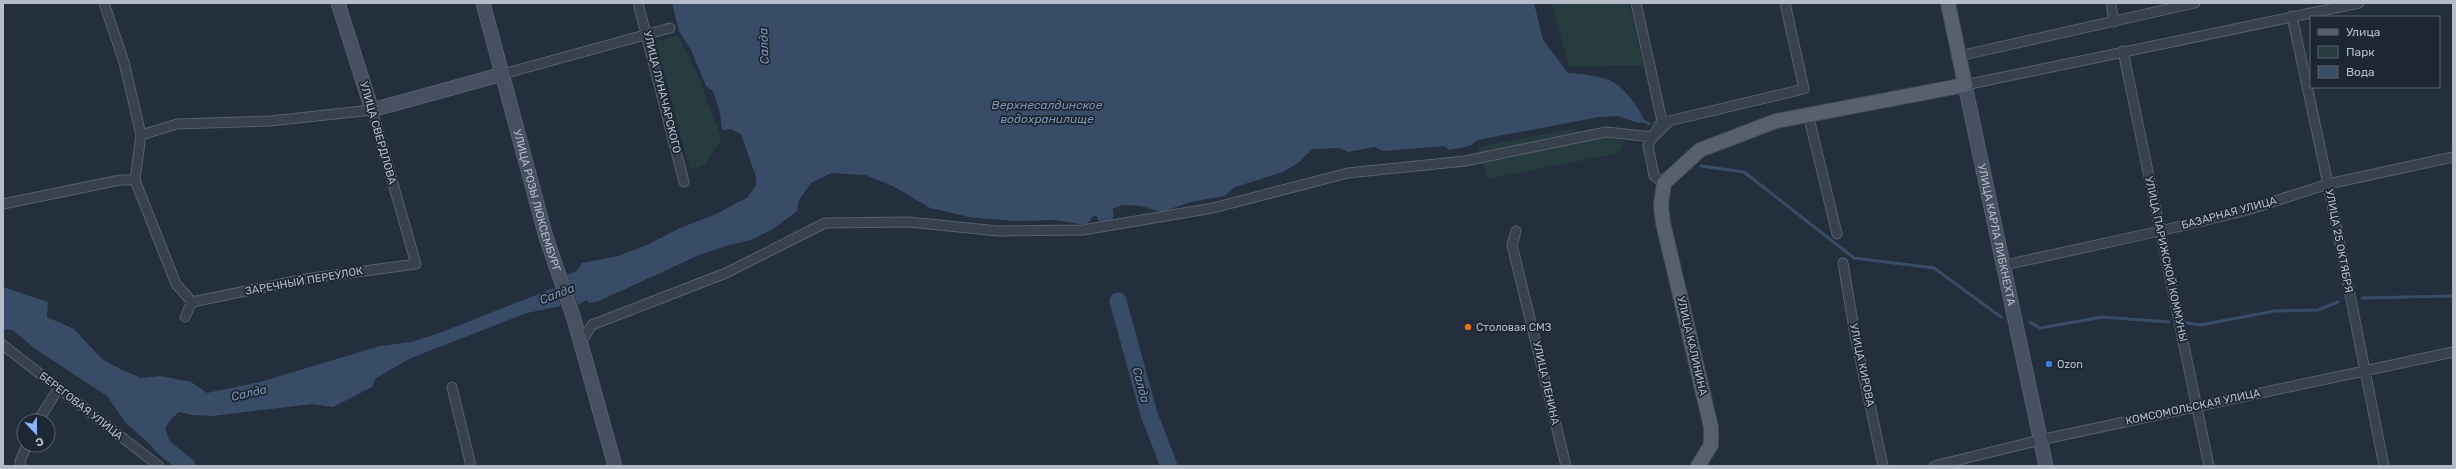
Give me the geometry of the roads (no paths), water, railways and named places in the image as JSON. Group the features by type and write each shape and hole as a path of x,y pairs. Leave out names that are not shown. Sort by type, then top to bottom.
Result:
{"main road":[{"name":"УЛИЦА КАРЛА ЛИБКНЕХТА","path":"1948,3 1965,85"},
{"path":"1664,183 1700,150 1776,121 1965,85"},
{"name":"УЛИЦА КАЛИНИНА","path":"1664,183 1663,223 1711,427 1711,445 1698,466"}],"street":[{"path":"104,3 124,62 141,135 135,180 176,284 192,302 185,317"},
{"name":"УЛИЦА СВЕРДЛОВА","path":"338,3 372,110 416,264"},
{"name":"УЛИЦА РОЗЫ ЛЮКСЕМБУРГ","path":"484,3 546,237 581,342 615,466"},
{"name":"УЛИЦА ЛУНАЧАРСКОГО","path":"638,3 684,182"},
{"path":"1636,3 1662,120 1648,145 1654,176 1664,183"},
{"path":"1653,137 1669,121 1804,89 1786,3"},
{"path":"2111,3 2114,22"},
{"path":"1959,56 2195,3"},
{"path":"1965,85 2359,3"},
{"name":"УЛИЦА 25 ОКТЯБРЯ","path":"2292,16 2328,184 2364,372 2384,466"},
{"path":"141,135 177,124 270,121 372,110 670,28"},
{"name":"УЛИЦА ПАРИЖСКОЙ КОММУНЫ","path":"2123,51 2209,466"},
{"name":"УЛИЦА КАРЛА ЛИБКНЕХТА","path":"1965,85 2005,265 2046,466"},
{"path":"1808,114 1837,234"},
{"path":"581,342 592,326 726,273 826,223 909,222 998,231 1083,230 1213,208 1348,173 1465,161 1606,132 1653,137"},
{"name":"БАЗАРНАЯ УЛИЦА","path":"2005,265 2244,211 2328,184 2453,157"},
{"path":"3,204 120,180 135,180"},
{"name":"УЛИЦА ЛЕНИНА","path":"1516,231 1512,245 1566,466"},
{"name":"УЛИЦА КИРОВА","path":"1844,263 1855,335 1883,466"},
{"name":"ЗАРЕЧНЫЙ ПЕРЕУЛОК","path":"192,302 305,279 416,264"},
{"name":"БЕРЕГОВАЯ УЛИЦА","path":"3,345 159,466"},
{"name":"КОМСОМОЛЬСКАЯ УЛИЦА","path":"1934,466 2040,440 2453,352"},
{"path":"452,388 470,465"},
{"path":"43,413 58,389"},
{"path":"21,466 20,461 24,453"}],"water":[{"name":"Верхнесалдинское водохранилище","path":"672,3 1534,3 1543,40 1568,73 1594,76 1614,83 1630,98 1640,111 1645,122 1638,123 1618,116 1599,117 1477,140 1470,146 1449,150 1445,146 1383,151 1374,147 1348,152 1340,148 1312,149 1298,163 1283,172 1235,187 1224,196 1191,202 1161,212 1141,206 1123,205 1094,215 1086,225 1055,220 1013,221 969,217 930,208 893,186 865,175 831,173 811,183 799,200 797,211 773,229 751,240 729,245 697,256 599,301 589,303 587,300 578,305 567,275 576,271 582,263 618,256 647,245 680,228 714,215 748,197 756,185 756,177 741,134 731,129 722,130 720,113 713,91 706,86 691,50 679,31"},
{"path":"3,287 48,302 47,317 74,329 102,359 122,370 141,378 160,376 191,382 207,393 260,382 380,346 411,342 437,334 554,288 561,306 527,313 411,358 376,378 372,387 333,407 312,404 212,416 193,415 179,412 171,419 165,428 170,442 157,451 125,422 107,396 34,348 13,330 3,330"}],"waterway":[{"path":"1642,120 1649,124"},
{"path":"1701,166 1744,172 1854,258 1934,268 2001,317"},
{"path":"1082,202 1104,210 1105,215"},
{"path":"2362,298 2453,296"},
{"name":"Салда","path":"1118,301 1149,414 1169,466"},
{"path":"2187,323 2200,325 2275,311 2318,310 2338,302"},
{"path":"2030,322 2040,328 2103,317 2169,322"},
{"name":"Салда","path":"149,429 162,446 187,466"}],"place":[{"name":"Столовая СМЗ","path":"1468,327"},
{"name":"Ozon","path":"2049,364"}]}
